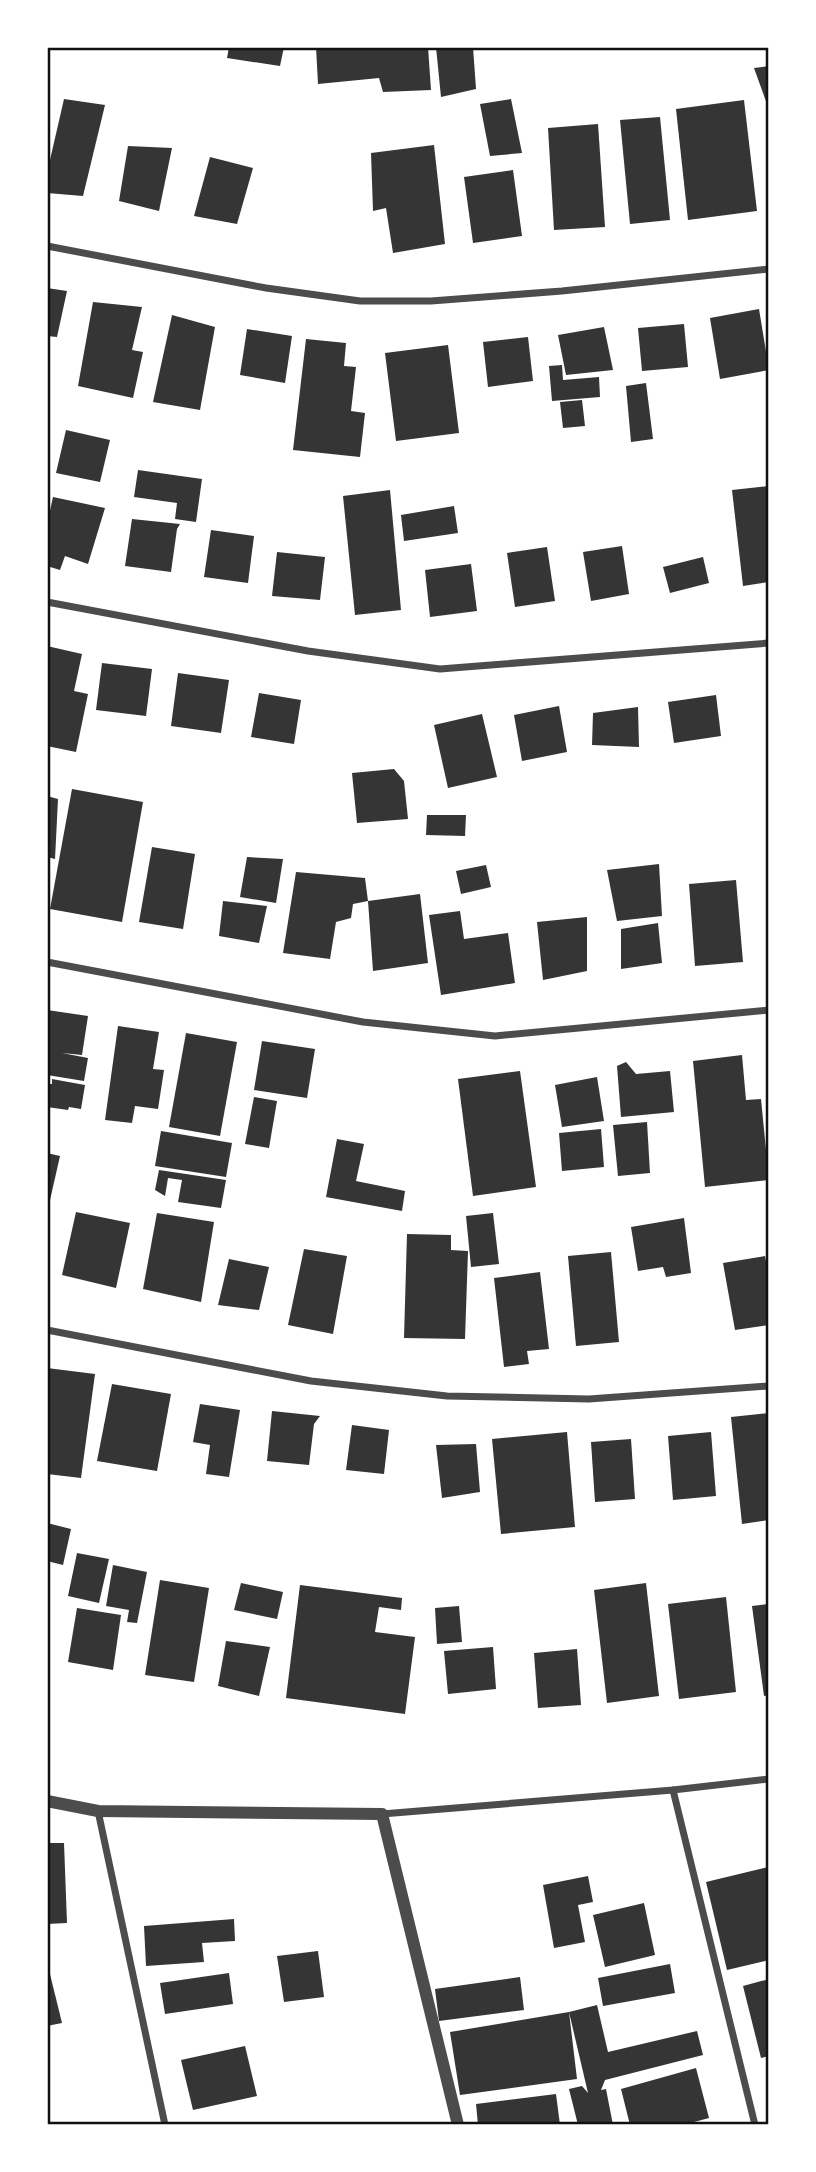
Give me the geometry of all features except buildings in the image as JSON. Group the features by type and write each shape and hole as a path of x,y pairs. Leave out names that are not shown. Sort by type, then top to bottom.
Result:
{"street":[{"path":"47,246 266,288 360,301 431,301 562,291 769,269"},
{"path":"47,602 308,652 440,669 769,643"},
{"path":"47,962 363,1022 495,1036 769,1010"},
{"path":"47,1330 311,1381 447,1396 589,1399 769,1387"},
{"path":"47,1801 98,1811 382,1814 673,1790 769,1779"},
{"path":"673,1790 755,2125"},
{"path":"98,1811 165,2125"},
{"path":"382,1814 458,2125"}]}
